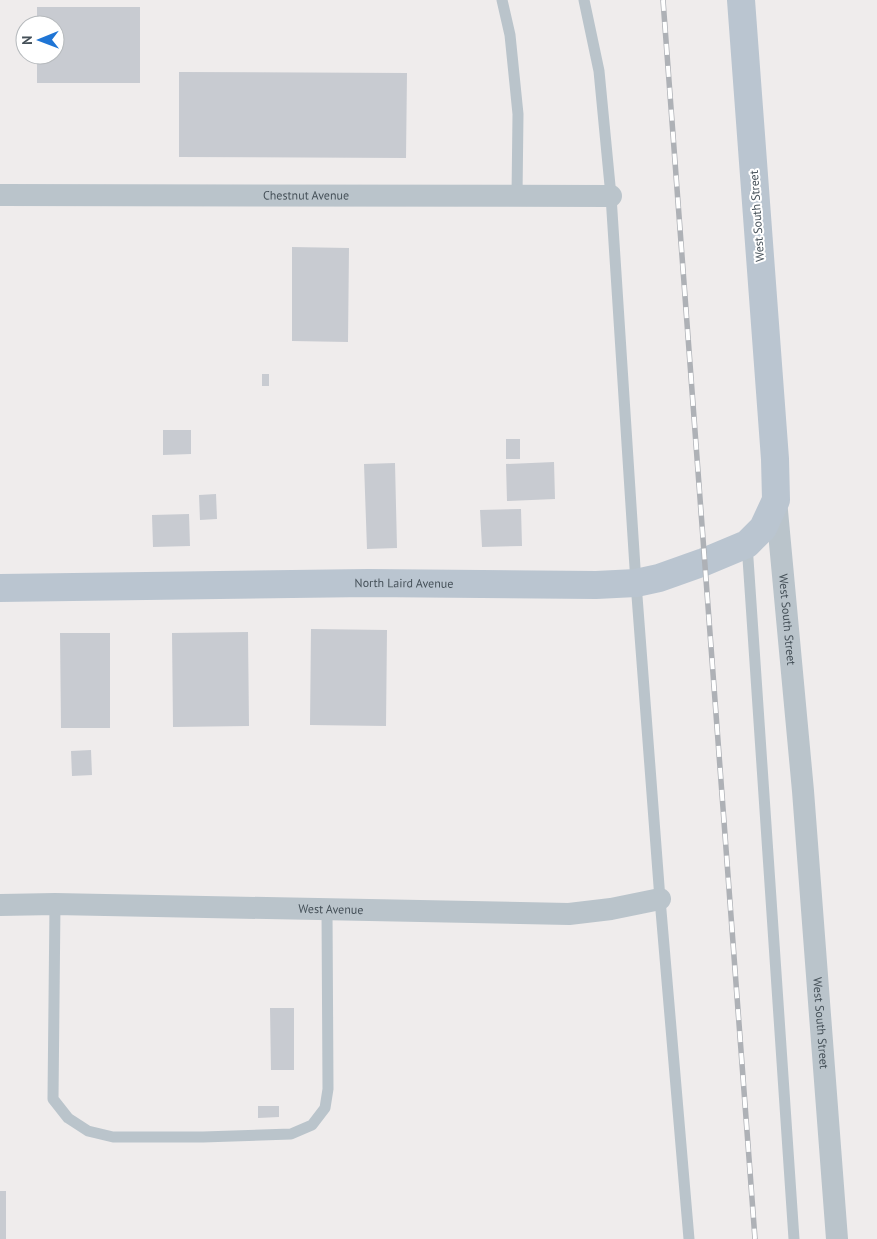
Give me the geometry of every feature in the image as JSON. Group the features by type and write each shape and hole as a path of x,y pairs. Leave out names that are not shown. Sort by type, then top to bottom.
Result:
{"street":[{"name":"West South Street","path":"742,0 775,459 776,500 803,791 837,1239"},
{"name":"Chestnut Avenue","path":"0,195 612,196"},
{"name":"North Laird Avenue","path":"0,588 359,584 596,585 636,583 659,578 747,544 763,528 776,500"},
{"name":"West Avenue","path":"0,905 55,904 569,914 611,909 660,899"}],"lane":[{"path":"502,0 510,35 518,114 517,196"},
{"path":"584,0 599,71 612,196 636,583 660,899 689,1239"},
{"path":"747,544 794,1239"},
{"path":"55,904 53,1099 68,1118 88,1131 113,1137 203,1137 291,1134 312,1125 325,1108 328,1089 327,910"}],"building":[{"path":"37,7 140,7 140,83 37,83 37,65 65,65 65,15 37,15"},
{"path":"179,72 407,73 406,158 179,157"},
{"path":"292,247 349,248 348,342 292,341"},
{"path":"262,374 269,374 269,386 262,386"},
{"path":"163,430 191,430 191,454 163,455"},
{"path":"506,439 520,439 520,459 506,459"},
{"path":"554,462 555,499 507,501 506,464"},
{"path":"395,463 397,548 367,549 364,464"},
{"path":"216,494 217,519 200,520 199,495"},
{"path":"521,509 522,546 482,547 480,510"},
{"path":"189,514 190,546 153,547 152,515"},
{"path":"311,629 387,630 386,726 310,725"},
{"path":"248,632 249,726 173,727 172,633"},
{"path":"60,633 110,633 110,728 61,728"},
{"path":"91,750 92,775 72,776 71,751"},
{"path":"270,1008 294,1008 294,1070 271,1070"},
{"path":"258,1106 279,1106 279,1117 258,1118"},
{"path":"0,1191 6,1191 6,1239 0,1239"}],"railway":[{"path":"663,0 755,1239"}]}
